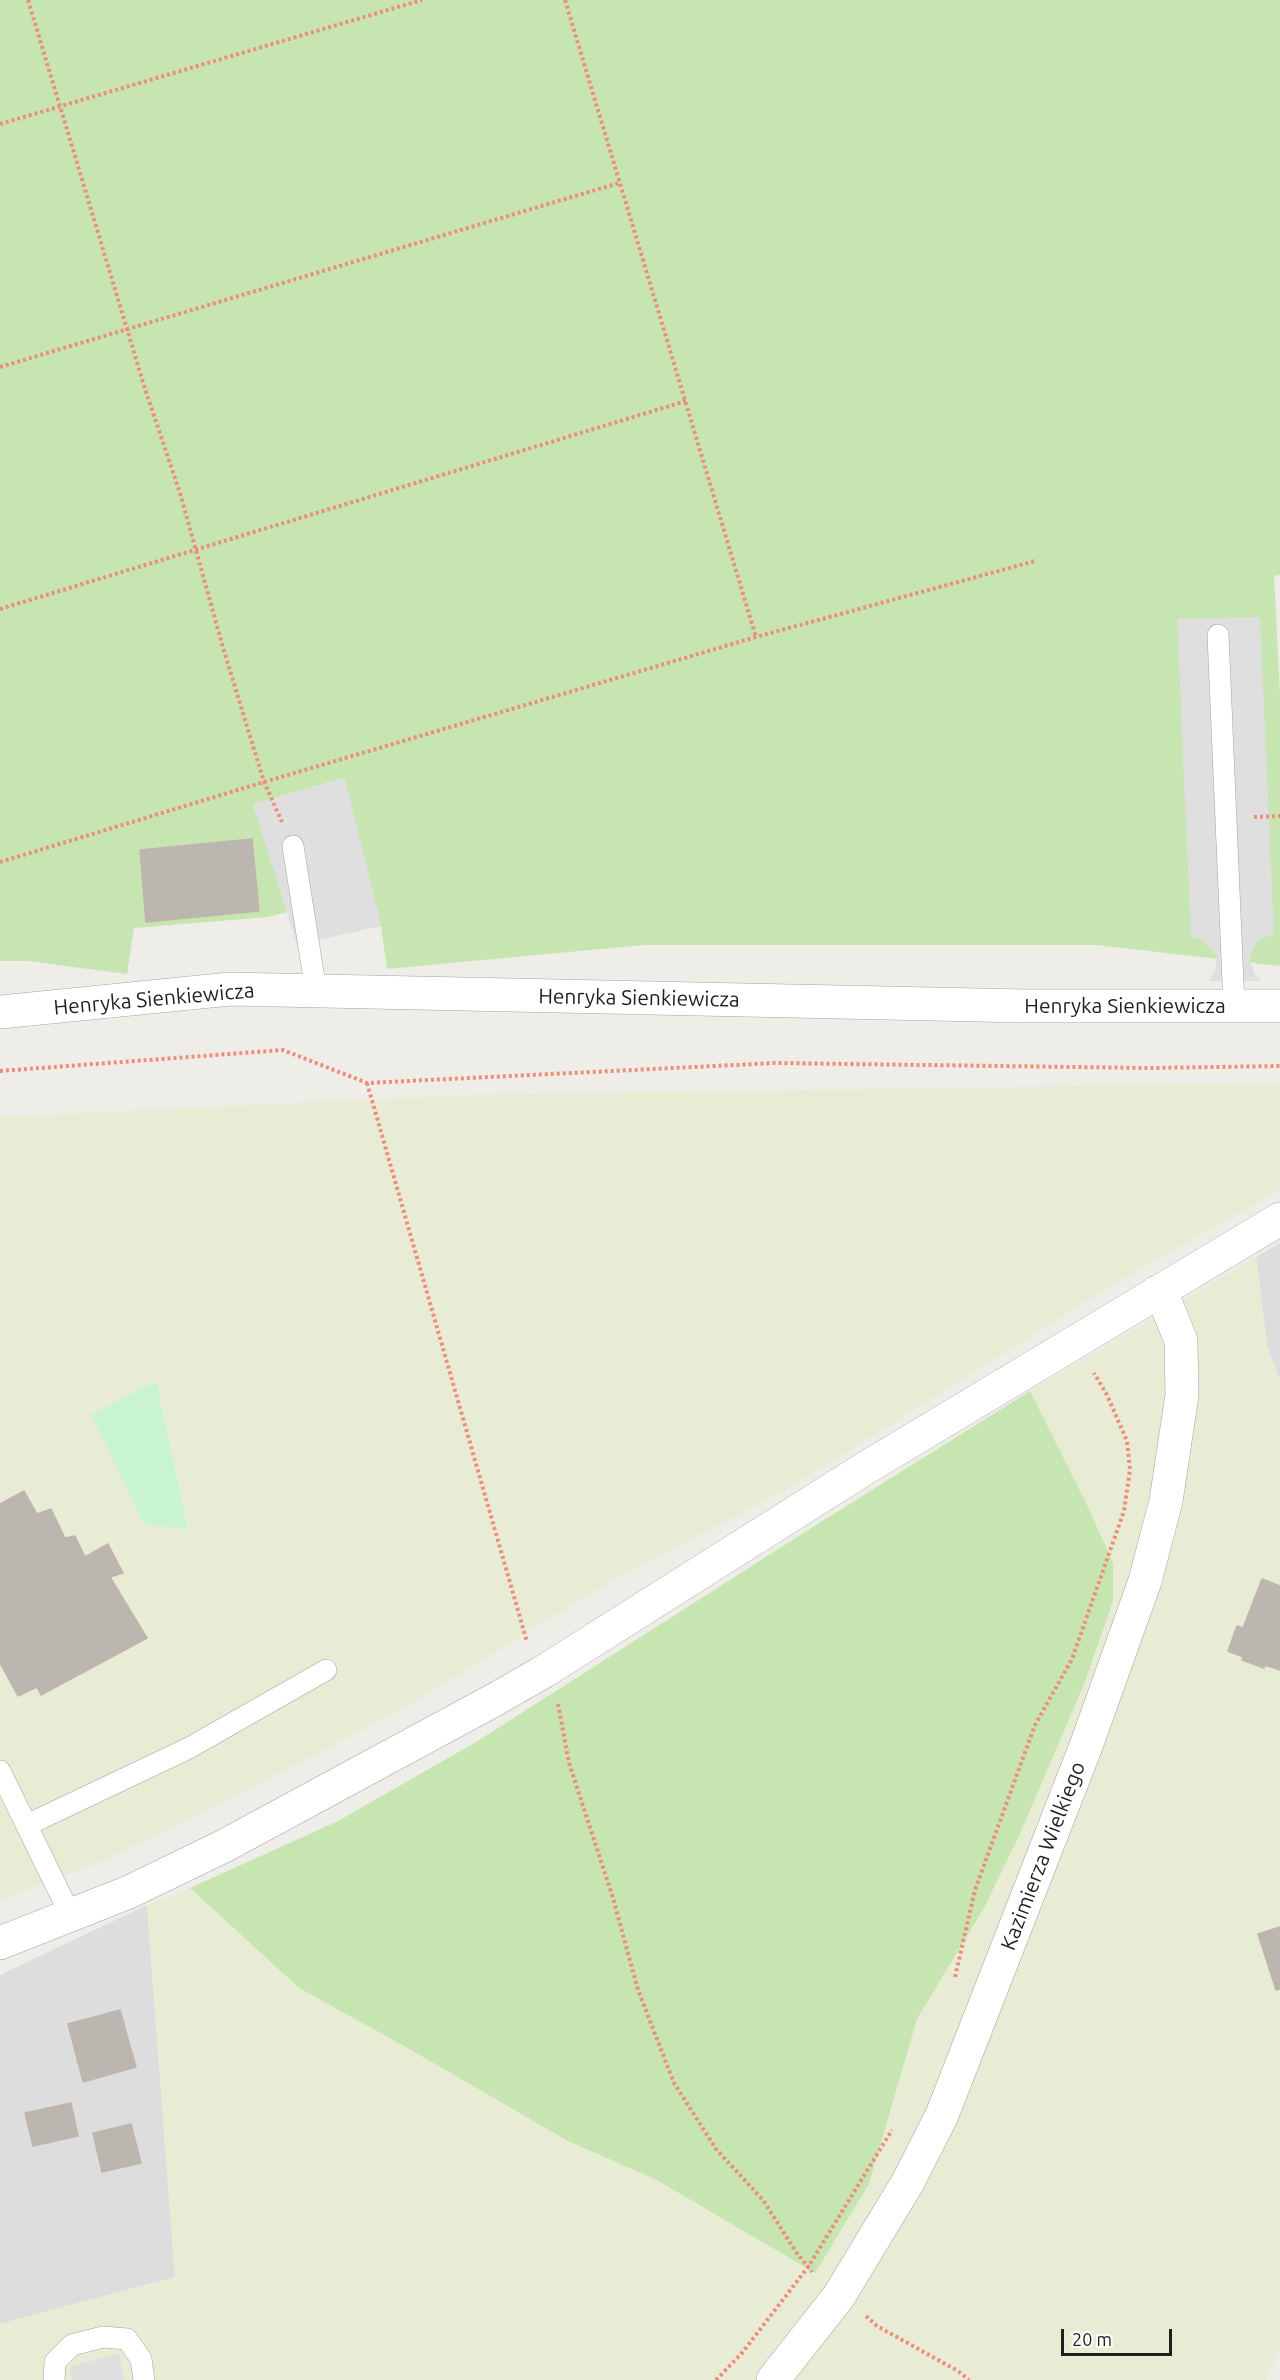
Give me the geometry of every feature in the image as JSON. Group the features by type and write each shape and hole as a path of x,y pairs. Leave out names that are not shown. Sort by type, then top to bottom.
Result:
{"street":[{"name":"Henryka Sienkiewicza","path":"0,1012 230,989 1014,1006 1280,1006"},
{"path":"0,1943 129,1892 224,1846 408,1748 543,1672 864,1469 1280,1219"},
{"name":"Kazimierza Wielkiego","path":"773,2380 839,2296 908,2182 942,2115 1086,1746 1144,1581 1166,1501 1182,1395 1181,1341 1167,1306 1157,1292"}],"lane":[{"path":"1218,635 1234,1006"},
{"path":"293,846 316,991"},
{"path":"27,1825 189,1748 326,1670"},
{"path":"0,1771 71,1916"},
{"path":"54,2380 55,2362 72,2345 104,2337 127,2339 141,2360 144,2380"}],"path":[{"path":"28,0 145,389 180,493 264,782 293,846"},
{"path":"0,124 422,0"},
{"path":"565,0 756,637"},
{"path":"0,367 619,183"},
{"path":"0,609 686,401"},
{"path":"0,862 756,637 1035,561"},
{"path":"0,1071 283,1050 367,1083 775,1063 1150,1068 1280,1066"},
{"path":"367,1083 529,1650 543,1672 557,1702 569,1763 613,1898 638,1990 674,2083 716,2149 763,2199 796,2252 820,2284 877,2326 969,2380"},
{"path":"955,1978 975,1890 1035,1725 1072,1659 1124,1511 1130,1470 1127,1441 1107,1395 1076,1340"},
{"path":"716,2380 742,2353 808,2267 893,2127"}],"shaded area":[{"path":"1260,617 1274,934 1260,939 1252,950 1250,960 1255,975 1262,981 1208,981 1215,971 1217,956 1202,940 1191,937 1177,619"},
{"path":"345,778 381,926 297,945 253,804"},
{"path":"1280,1243 1280,1380 1267,1346 1256,1257"},
{"path":"147,1905 175,2277 0,2324 0,1975"},
{"path":"119,2353 124,2380 72,2380 70,2367"}],"green space":[{"path":"0,0 1280,0 1280,575 1274,576 1280,695 1280,966 1096,945 644,945 387,969 381,926 344,778 253,804 288,912 268,917 134,928 127,974 28,961 0,961"},
{"path":"1280,1083 1280,1190 1119,1281 791,1487 608,1583 403,1709 202,1813 98,1863 0,1900 0,1117 464,1095"},
{"path":"1256,1257 1267,1346 1280,1380 1280,2350 1265,2380 0,2380 0,2324 175,2277 147,1905 190,1888 299,1988 568,2141 655,2179 814,2272 869,2184 917,2019 984,1908 1020,1834 1085,1682 1113,1601 1113,1563 1088,1507 1030,1391"},
{"path":"156,1381 188,1530 144,1524 91,1415"},
{"path":"1030,1391 1088,1507 1113,1563 1113,1601 1085,1682 1020,1834 984,1908 917,2019 869,2184 815,2273 655,2179 568,2141 299,1988 190,1888 338,1821 476,1742"}],"building":[{"path":"252,839 259,911 146,922 140,850"},
{"path":"24,1491 37,1514 51,1509 65,1538 75,1536 85,1557 108,1544 123,1573 110,1577 147,1638 41,1695 37,1687 18,1696 0,1663 0,1504"},
{"path":"1262,1579 1280,1586 1280,1670 1265,1665 1264,1668 1242,1660 1243,1657 1228,1651 1237,1626 1243,1628"},
{"path":"1280,1927 1280,1989 1276,1990 1258,1934"},
{"path":"120,2010 136,2067 83,2082 68,2024"},
{"path":"71,2103 78,2136 33,2146 25,2113"},
{"path":"131,2124 141,2163 102,2172 93,2133"}]}
